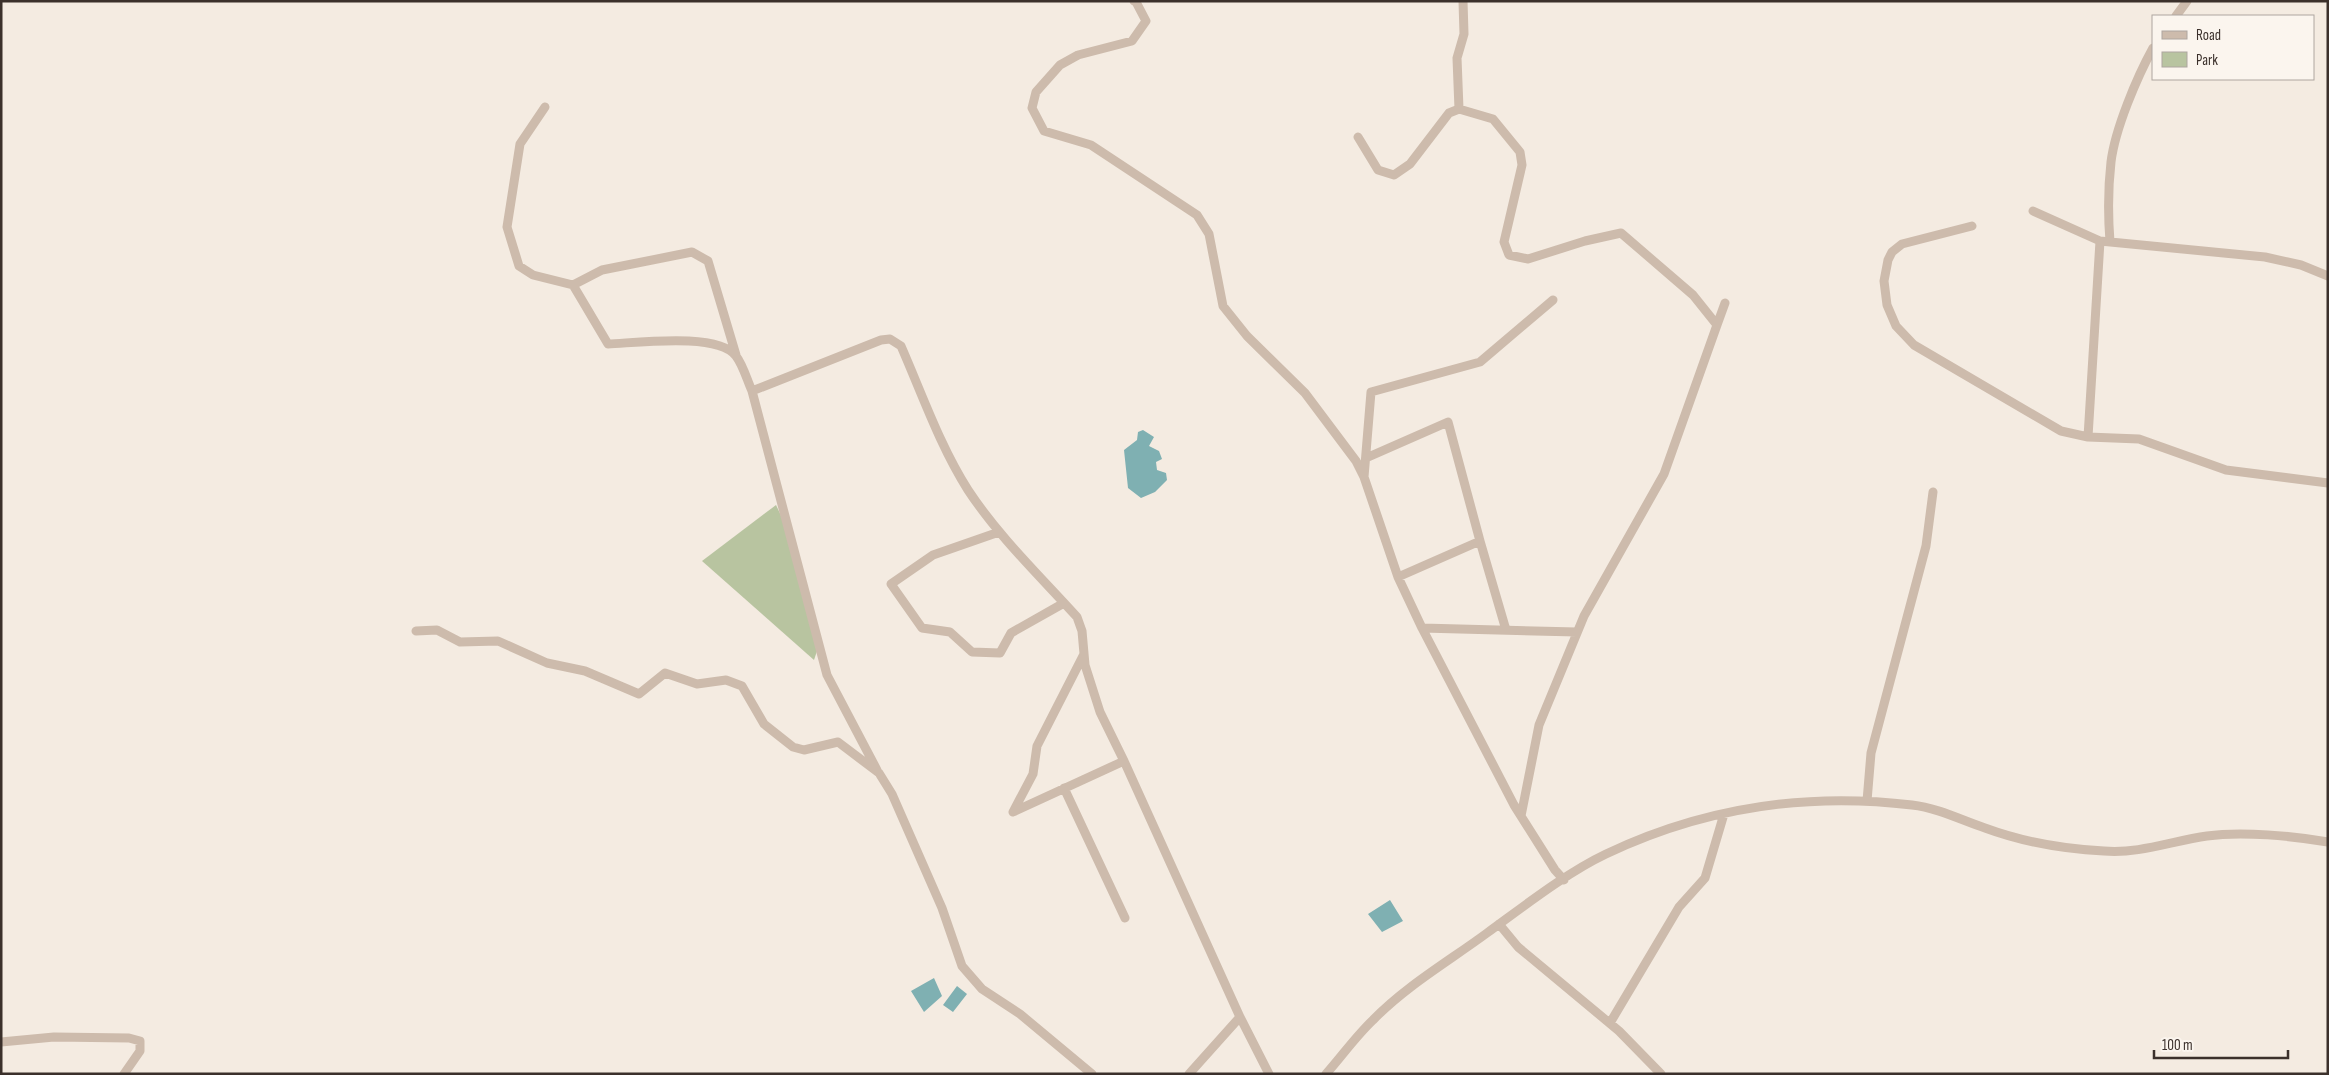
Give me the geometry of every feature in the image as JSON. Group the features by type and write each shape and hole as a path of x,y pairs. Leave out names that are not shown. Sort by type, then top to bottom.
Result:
{"street":[{"path":"1134,1 1146,21 1132,41 1078,54 1060,65 1036,92 1032,108 1044,131 1091,145 1197,216 1209,234 1223,306 1247,336 1305,393 1356,461 1364,477 1398,577 1422,628 1521,816 1555,870 1564,880"},
{"path":"1459,109 1457,58 1464,34 1463,1"},
{"path":"2177,15 2187,1"},
{"path":"2088,437 2111,162 2115,143 2138,75 2152,50"},
{"path":"545,107 520,144 507,227 518,266 533,275 573,285 602,270 692,252 708,262 736,355 752,391 827,675 878,773 892,794 942,908 962,966 982,989 1020,1014 1092,1074"},
{"path":"1358,137 1378,170 1394,175 1410,164 1449,113 1459,109 1494,119 1520,152 1522,165 1504,242 1509,255 1528,259 1586,241 1622,233 1693,295 1717,325"},
{"path":"2032,211 2105,242 2265,257 2301,265 2328,276"},
{"path":"1972,226 1929,239 1912,241 1897,247 1892,252 1886,269 1884,291 1887,305 1896,326 1914,345 2050,426 2075,436 2139,439 2226,470 2328,483"},
{"path":"573,285 608,344 687,340 721,346 736,355"},
{"path":"1364,477 1371,392 1480,362 1553,300"},
{"path":"1521,816 1539,725 1584,616 1664,474 1725,303"},
{"path":"752,391 881,340 890,339 896,341 901,346 943,444 960,477 976,502 999,532 1077,617 1082,631 1090,686 1100,712 1124,760 1240,1017 1269,1074"},
{"path":"1366,458 1448,422 1506,630"},
{"path":"1867,801 1872,753 1926,546 1932,492"},
{"path":"999,532 933,555 891,584 922,628 950,632 972,652 1000,653 1011,633 1064,603"},
{"path":"1398,577 1480,541"},
{"path":"1422,628 1577,632"},
{"path":"416,631 437,630 460,642 498,641 547,663 584,671 639,694 665,673 697,684 726,680 742,686 764,724 794,747 804,750 838,742 878,773"},
{"path":"1084,654 1037,746 1033,774 1013,812 1124,760"},
{"path":"1064,788 1125,918"},
{"path":"1326,1074 1384,1009 1499,924 1564,880 1606,854 1683,824 1724,814 1773,804 1826,799 1915,805 1943,812 2021,840 2106,852 2135,850 2206,836 2233,834 2328,842"},
{"path":"1610,1023 1678,907 1705,878 1724,814"},
{"path":"1499,924 1518,947 1610,1023 1661,1074"},
{"path":"1189,1074 1240,1017"},
{"path":"1,1042 54,1037 129,1038 140,1042 140,1051 124,1074"}],"green space":[{"path":"776,505 787,528 817,651 814,660 702,561"}],"water":[{"path":"1143,430 1154,437 1149,446 1159,451 1162,459 1156,462 1157,470 1166,473 1167,480 1155,492 1141,498 1128,488 1124,450 1137,440 1138,432"},
{"path":"1390,900 1403,921 1382,932 1368,914"},
{"path":"934,978 942,996 924,1012 911,991"},
{"path":"957,986 967,994 953,1012 943,1005"}]}
